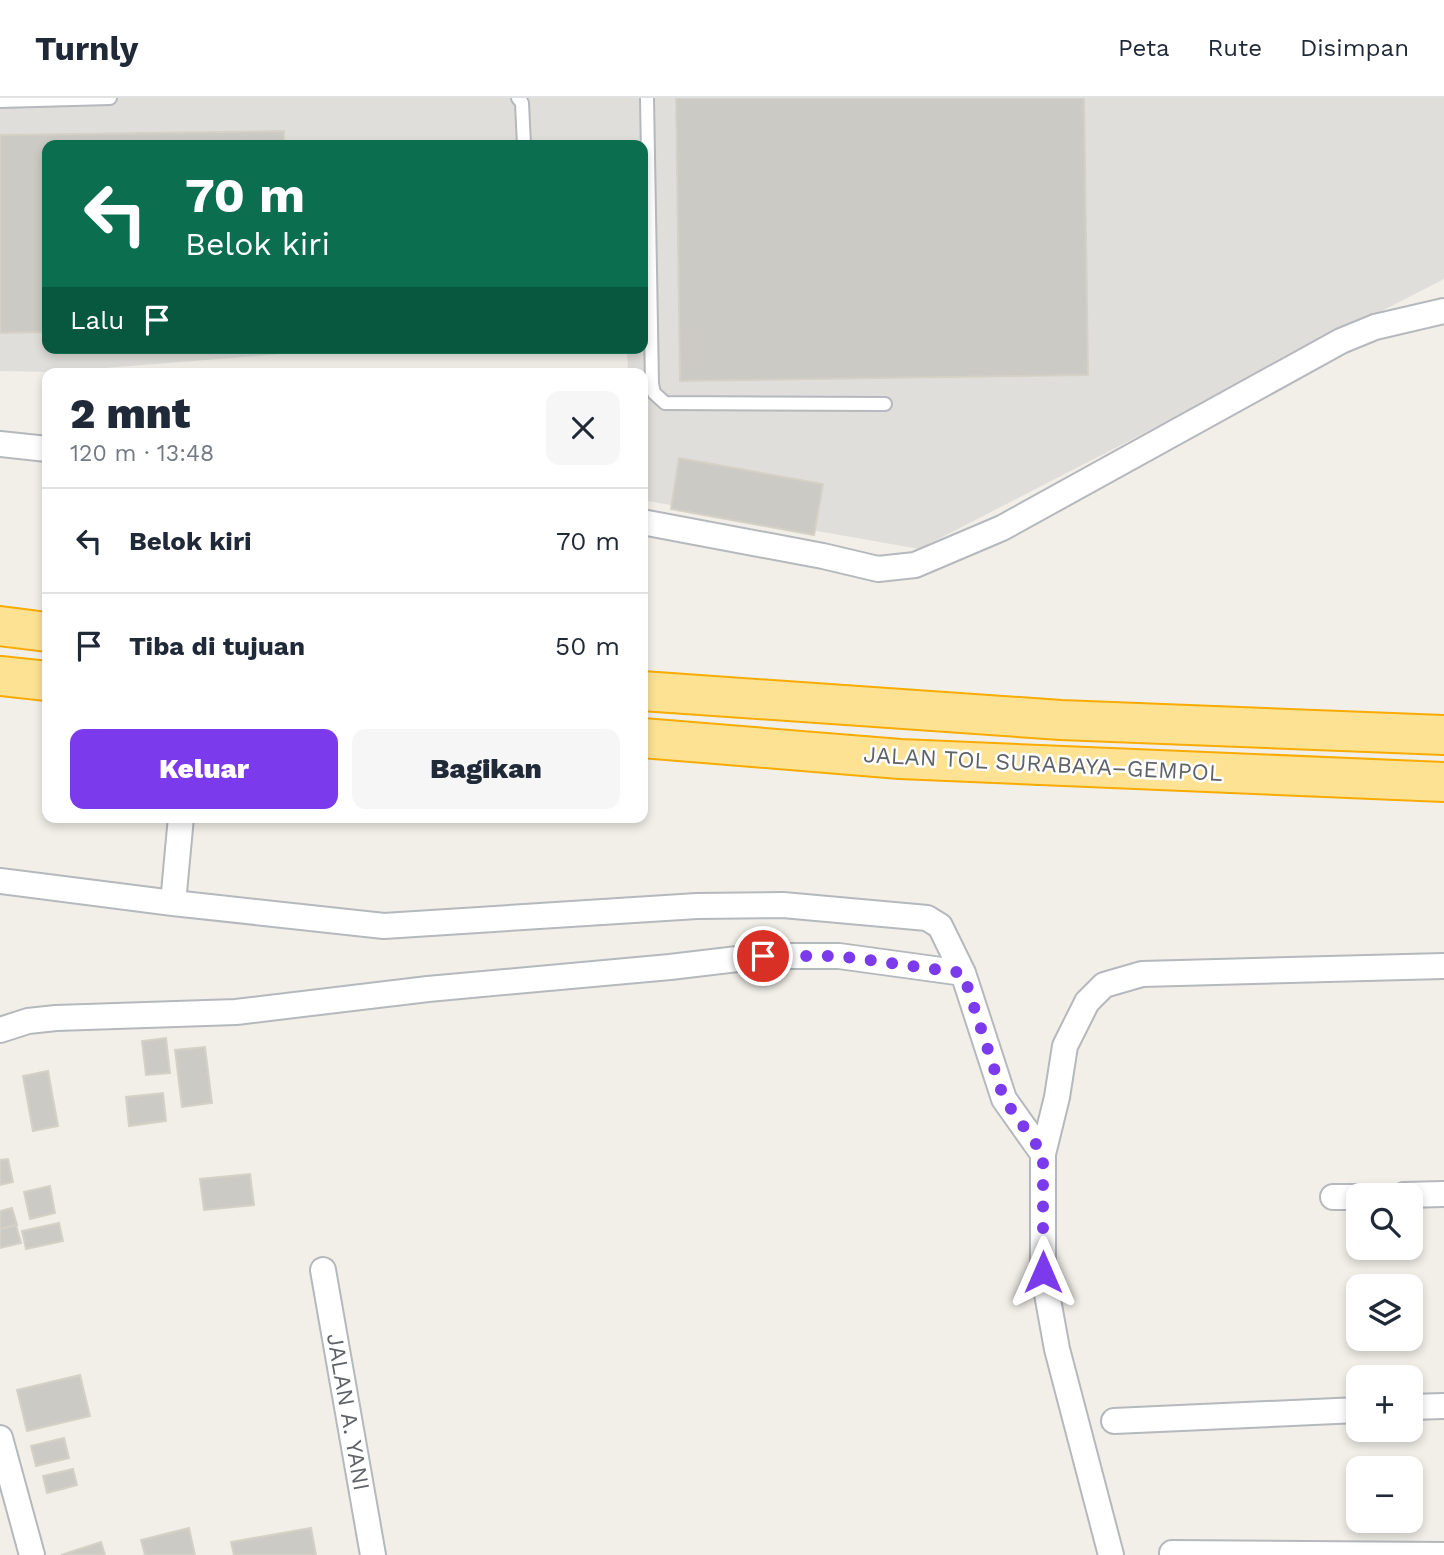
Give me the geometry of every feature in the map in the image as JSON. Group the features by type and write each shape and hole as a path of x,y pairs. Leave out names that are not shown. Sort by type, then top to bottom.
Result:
{"highway":[{"path":"0,626 42,631"},
{"path":"0,676 42,680"},
{"name":"JALAN TOL SURABAYA–GEMPOL","path":"648,691 1061,720 1444,735"},
{"name":"JALAN TOL SURABAYA–GEMPOL","path":"648,738 900,759 1444,782"}],"street":[{"path":"648,523 878,569 915,565 1002,528 1341,341 1374,327 1444,311"},
{"path":"0,444 42,448"},
{"path":"173,903 180,823"},
{"path":"0,881 384,926 697,906 783,905 927,918 940,926 963,973 1004,1099 1043,1154"},
{"path":"0,1030 28,1021 56,1018 236,1012 428,989 763,956 839,956 963,973"},
{"path":"1111,1555 1057,1349 1043,1272 1043,1154 1057,1097 1065,1046 1087,1002 1104,985 1142,974 1444,966"},
{"path":"1423,1195 1444,1194"},
{"path":"1333,1197 1346,1196"},
{"name":"JALAN A. YANI","path":"323,1270 373,1555"},
{"path":"1423,1407 1444,1406"},
{"path":"1114,1421 1346,1411"},
{"path":"0,1438 5,1477 33,1555"},
{"path":"1171,1553 1444,1555"}],"lane":[{"path":"4,100 110,98"},
{"path":"518,98 522,103 524,140"},
{"path":"647,98 648,140"},
{"path":"648,155 652,384 659,400 665,403 885,404"}],"shaded area":[{"path":"0,98 1444,98 1444,279 919,549 648,501 648,368 628,368 627,354 648,354 648,140 42,140 42,354 280,354 104,368 0,371"}],"building":[{"path":"676,98 1084,98 1088,375 680,381"},
{"path":"284,131 284,140 42,140 42,332 0,333 0,135"},
{"path":"679,458 823,484 814,535 671,509"},
{"path":"166,1038 170,1073 146,1075 142,1041"},
{"path":"205,1047 212,1103 182,1107 175,1050"},
{"path":"48,1071 58,1126 33,1131 23,1076"},
{"path":"163,1093 166,1121 129,1126 126,1097"},
{"path":"8,1159 13,1182 0,1185 0,1160"},
{"path":"250,1174 254,1205 204,1210 200,1179"},
{"path":"50,1186 55,1213 30,1219 24,1192"},
{"path":"12,1208 17,1225 0,1229 0,1211"},
{"path":"59,1223 63,1241 26,1249 22,1231"},
{"path":"16,1225 21,1243 0,1248 0,1229"},
{"path":"80,1375 90,1416 27,1431 17,1390"},
{"path":"64,1438 69,1458 36,1466 31,1446"},
{"path":"73,1469 77,1485 47,1493 43,1476"},
{"path":"189,1528 195,1555 145,1555 141,1540"},
{"path":"311,1528 316,1555 234,1555 231,1542"},
{"path":"101,1542 105,1555 61,1555"}],"route":[{"path":"763,956 839,956 963,973 1004,1099 1043,1154 1043,1272"}]}
